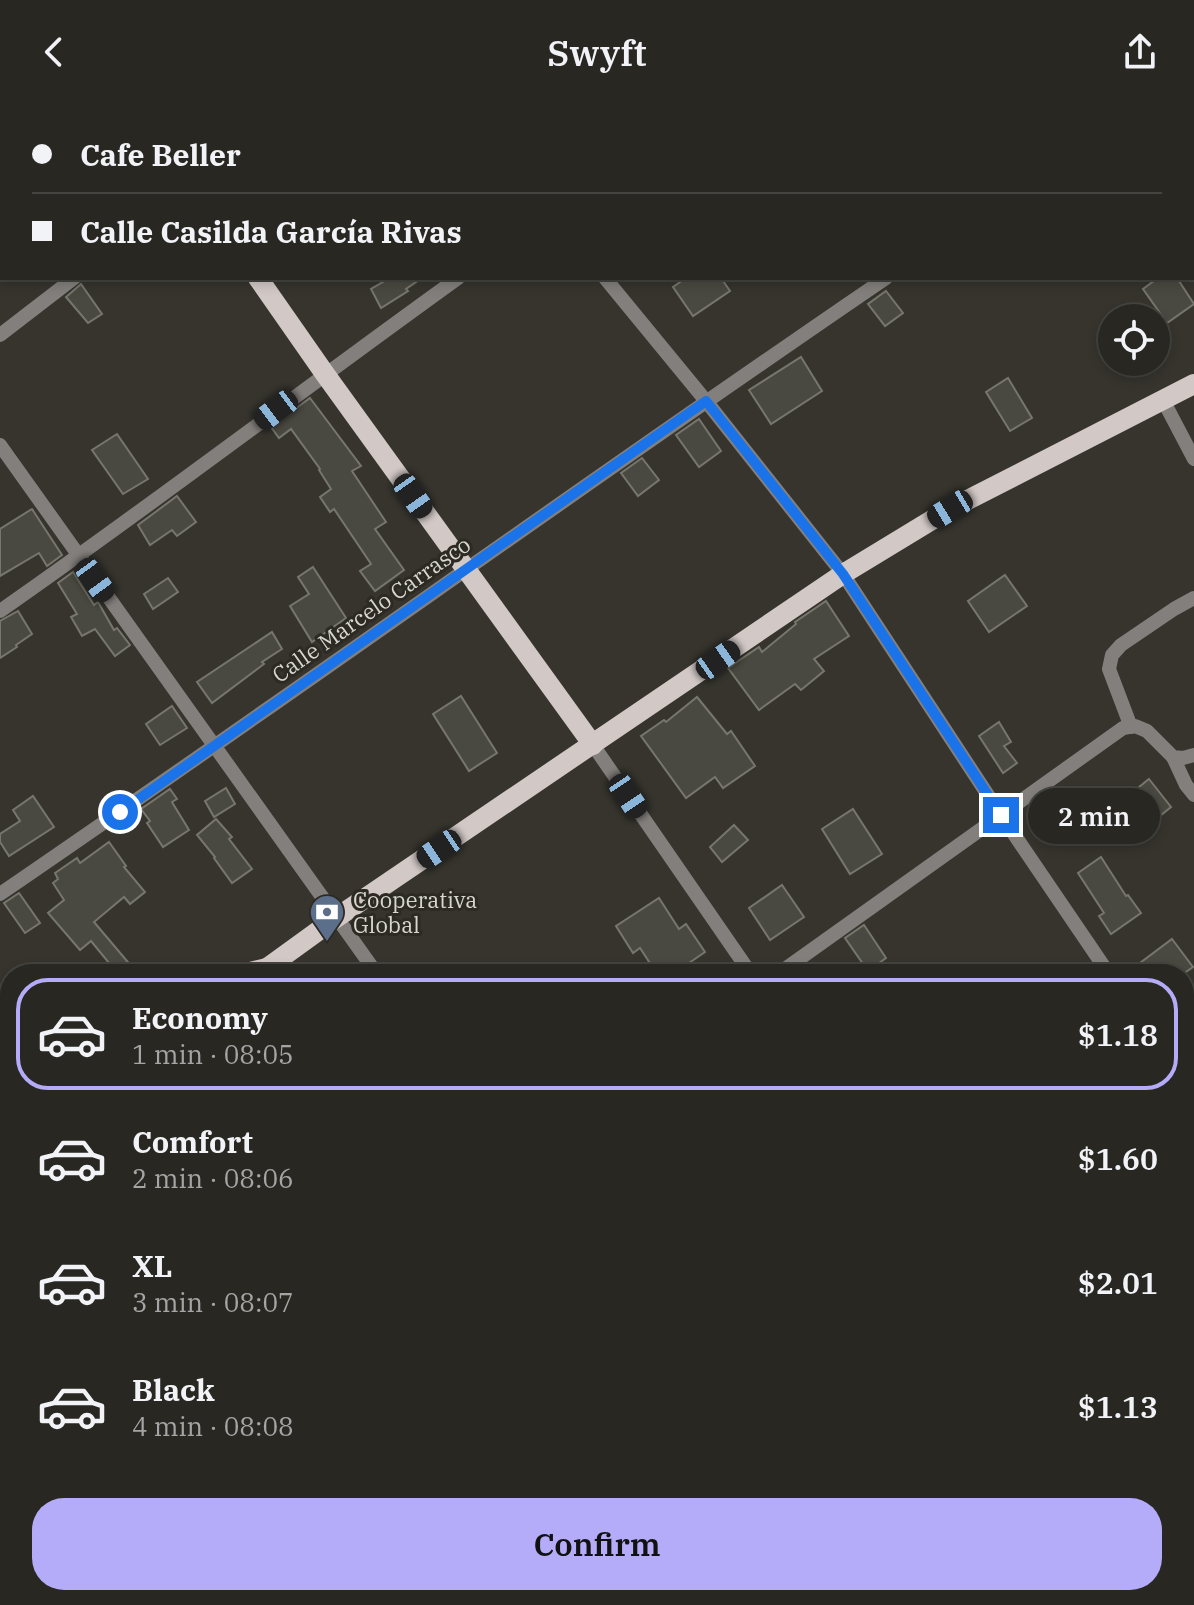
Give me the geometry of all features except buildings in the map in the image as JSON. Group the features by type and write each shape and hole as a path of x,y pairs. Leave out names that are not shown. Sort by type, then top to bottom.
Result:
{"main road":[{"path":"259,280 593,745"},
{"path":"274,964 336,918 843,574 950,509 1194,384"}],"street":[{"path":"0,335 71,280"},
{"path":"0,611 455,280"},
{"path":"607,280 843,574 1102,964"},
{"name":"Calle Marcelo Carrasco","path":"0,894 216,747 465,569 883,280"},
{"path":"1163,400 1194,459"},
{"path":"0,445 370,964"},
{"path":"1131,727 1109,669 1112,655 1121,645 1194,598"},
{"path":"792,964 1123,728 1135,726 1147,731 1173,757 1194,795"},
{"path":"593,745 744,964"},
{"path":"1173,757 1194,755"}],"place":[{"name":"Cooperativa Global","path":"327,943"}],"route":[{"path":"120,812 706,401 843,574 1001,815"}]}
